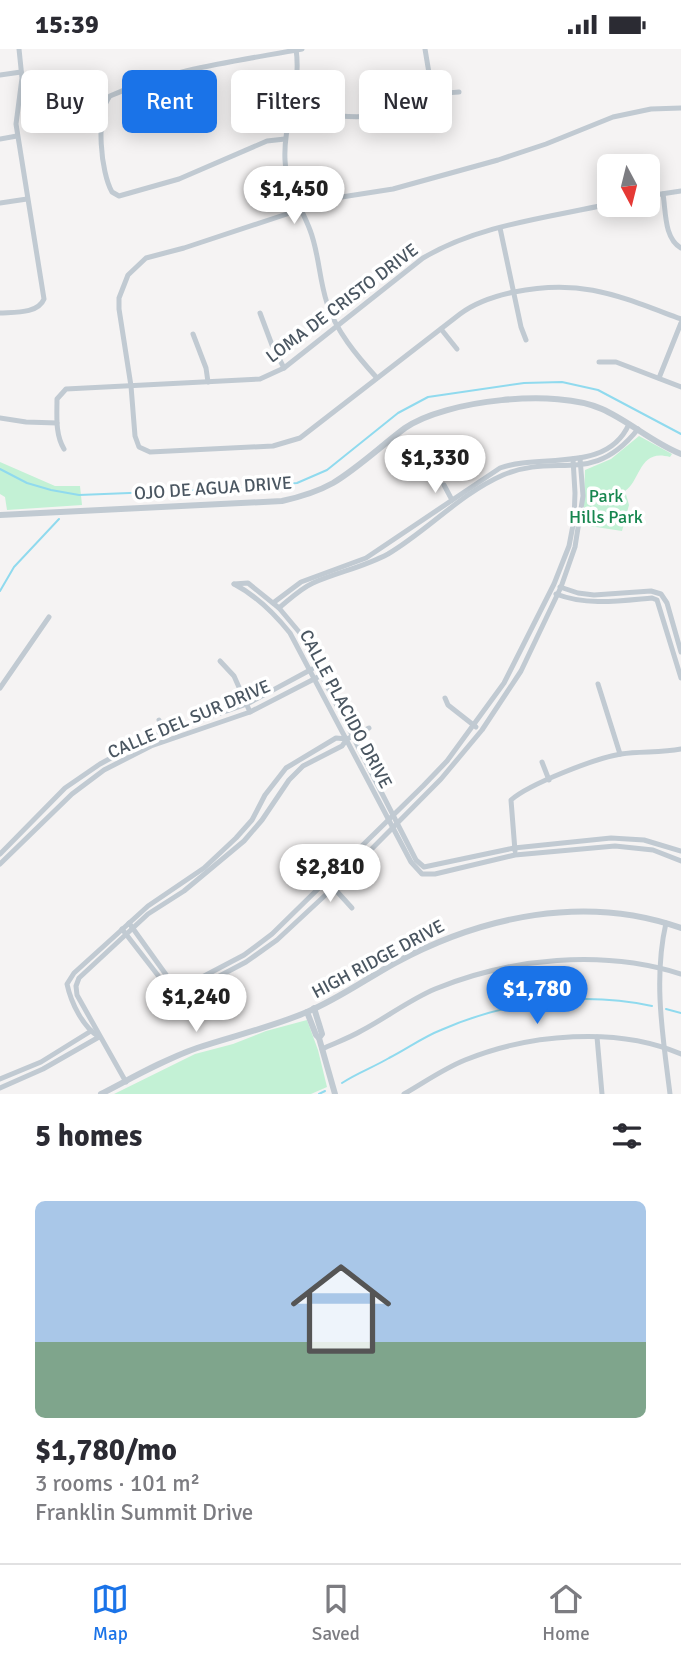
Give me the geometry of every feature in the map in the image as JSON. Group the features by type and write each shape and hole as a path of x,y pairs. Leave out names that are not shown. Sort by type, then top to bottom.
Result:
{"street":[{"path":"0,313 33,309 41,305 44,299 17,136 16,110 21,72 19,49"},
{"path":"191,70 298,49 297,90 285,139 288,182 314,242 325,296 337,325 377,378"},
{"path":"425,49 428,70"},
{"path":"0,75 21,72"},
{"path":"122,91 110,96 104,104 102,147 107,181 115,195 125,195 179,179 267,141 285,139"},
{"path":"452,93 459,92"},
{"path":"659,378 681,321 627,299 592,289 556,286 513,292 470,307 310,432 284,444 150,452 141,449 136,440 119,309 123,284 133,269 152,256 204,242 326,199 393,190 498,160 612,117 651,109 681,108"},
{"path":"0,139 17,136"},
{"path":"660,194 681,191"},
{"path":"663,194 669,234 674,244 681,248"},
{"path":"0,204 27,199"},
{"name":"LOMA DE CRISTO DRIVE","path":"64,449 60,442 57,422 57,399 66,389 260,379 284,368 423,258 456,240 597,207"},
{"path":"499,228 526,340"},
{"path":"260,313 268,338 284,368"},
{"path":"441,329 457,349"},
{"path":"193,334 206,368 208,382"},
{"path":"598,362 616,362 681,387"},
{"name":"OJO DE AGUA DRIVE","path":"0,515 282,501 302,496 334,482 418,420 456,407 536,398 584,401 681,454"},
{"path":"0,418 26,422 57,422"},
{"path":"271,605 301,582 360,567 385,555 499,477 525,468 601,453 621,437 629,424"},
{"path":"277,610 300,591 381,549 500,468 512,464 581,466 600,461 613,454 638,429"},
{"path":"179,990 244,955 272,934 436,773 474,725 504,683 554,593 561,587 572,547 578,510 580,458"},
{"path":"573,459 578,510"},
{"path":"444,485 456,505"},
{"path":"377,542 385,555"},
{"path":"121,929 167,987 191,991 246,962 277,940 442,779 482,730 513,685 525,661 554,593 554,584 572,547"},
{"name":"CALLE PLACIDO DRIVE","path":"271,605 234,584 248,583 277,610 300,633 411,862 422,874"},
{"path":"554,584 583,594 651,591 661,594 667,603 681,652"},
{"path":"554,593 579,601 657,600"},
{"path":"657,600 661,594"},
{"path":"605,595 605,602"},
{"path":"657,600 681,678"},
{"name":"CALLE PLACIDO DRIVE","path":"277,610 350,737"},
{"path":"0,688 49,617"},
{"path":"671,646 680,643"},
{"path":"517,657 525,661"},
{"path":"220,661 234,676 250,712"},
{"name":"CALLE DEL SUR DRIVE","path":"0,854 102,767 148,738 247,704 318,666"},
{"name":"CALLE DEL SUR DRIVE","path":"102,767 140,750 250,712 322,675"},
{"path":"598,684 620,754"},
{"path":"445,698 448,705 482,730"},
{"path":"159,720 166,741"},
{"path":"205,870 251,820 286,768 336,738 350,737 369,728"},
{"path":"99,1037 90,1032 70,996 67,984 74,972 121,929 131,926 148,914 244,841 303,766 342,746 350,737"},
{"path":"515,851 511,800 518,794 620,754 681,749"},
{"path":"542,762 549,780"},
{"path":"436,773 442,779"},
{"path":"267,793 275,799"},
{"name":"CALLE DEL SUR DRIVE","path":"0,864 42,816"},
{"name":"CALLE PLACIDO DRIVE","path":"395,825 416,860 425,867"},
{"path":"681,851 628,838 588,841 515,851 425,867 422,874 435,874 515,851 623,846 653,850 681,861"},
{"path":"588,841 588,848"},
{"path":"367,842 372,848"},
{"path":"653,850 656,843"},
{"path":"327,882 352,908"},
{"name":"HIGH RIDGE DRIVE","path":"101,1094 193,1049 314,1009 398,961 458,933 511,918 564,911 620,913 681,928"},
{"path":"666,923 661,945 659,1000 670,1094"},
{"path":"126,1082 77,995 76,986 79,978 126,935 131,926"},
{"path":"131,926 179,990"},
{"path":"272,934 281,947"},
{"path":"89,959 94,964"},
{"path":"322,1049 360,1032 434,990 507,967 568,960 604,960 659,967 681,974"},
{"path":"67,984 76,986"},
{"path":"314,1009 322,1034 319,1038"},
{"path":"307,1012 319,1038 335,1094"},
{"path":"0,1079 25,1073 97,1029"},
{"path":"0,1087 99,1037"},
{"path":"597,1037 601,1094"},
{"path":"404,1094 440,1072 494,1050 531,1040 597,1037 664,1047 681,1054"}],"green space":[{"name":"Park Hills Park","path":"639,436 672,454 670,457 660,455 646,461 625,491 629,505 622,531 583,525 585,470 611,459"},
{"path":"0,462 55,486 80,486 82,505 7,510 5,497 0,494"},
{"path":"307,1020 327,1087 311,1094 114,1094 195,1054"}],"waterway":[{"path":"0,469 27,483 79,495 230,489 297,483 327,470 398,413 428,397 524,383 562,382 598,390 681,434"},
{"path":"0,591 14,567 59,519"},
{"path":"342,1083 434,1033 492,1012 572,999 599,999 652,1006"},
{"path":"666,1009 681,1013"},
{"path":"319,1094 325,1091"}]}
